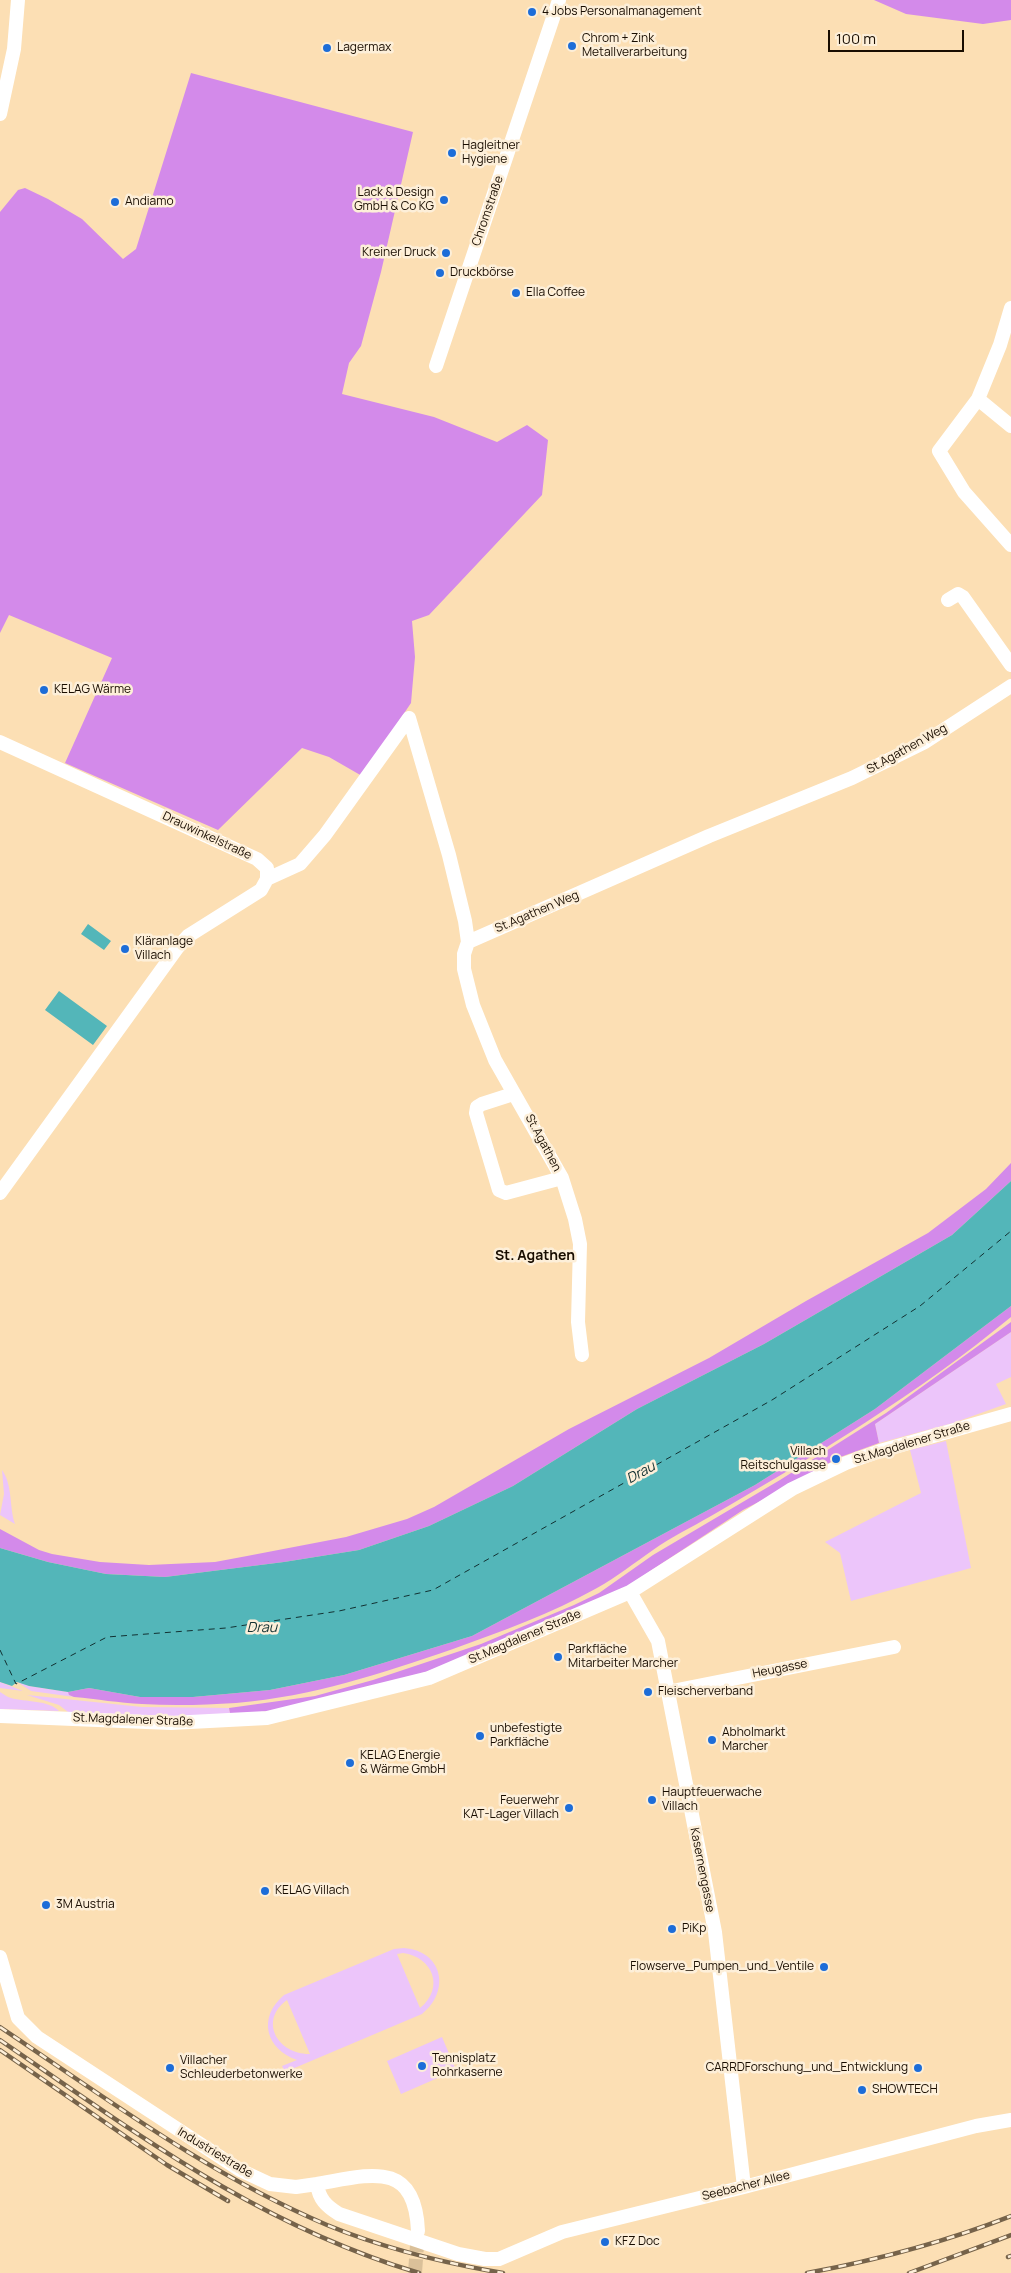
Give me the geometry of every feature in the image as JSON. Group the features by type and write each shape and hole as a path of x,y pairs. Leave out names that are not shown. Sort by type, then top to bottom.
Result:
{"street":[{"path":"0,114 14,49 18,0"},
{"name":"Chromstraße","path":"436,366 559,0"},
{"path":"1011,308 1000,344 978,399 939,451 964,492 1011,545"},
{"path":"978,399 1011,426"},
{"path":"948,600 958,594 963,597 1011,665"},
{"name":"St.Agathen Weg","path":"468,942 709,836 852,778 924,742 1011,686"},
{"path":"0,1193 178,947 188,936 248,900 261,890 268,879 300,864 326,835 409,718 449,855 465,921 468,942"},
{"name":"Drauwinkelstraße","path":"0,742 257,859 267,868 268,879"},
{"name":"St.Agathen","path":"468,942 464,954 464,969 473,1005 495,1060 562,1178 575,1219 580,1244 578,1322 582,1355"},
{"path":"513,1094 482,1104 477,1108 476,1113 499,1190 506,1193 562,1178"},
{"name":"St.Magdalener Straße","path":"0,1716 171,1723 273,1717 429,1678 630,1592 792,1489 846,1463 880,1451 1011,1414"},
{"name":"Kasernengasse","path":"630,1592 656,1636 715,1932 744,2187"},
{"name":"Heugasse","path":"667,1692 894,1647"},
{"name":"Industriestraße","path":"0,1957 18,2018 37,2037 208,2151 246,2174 270,2184 296,2187 380,2175 396,2180 412,2196 416,2209 418,2231"},
{"name":"Seebacher Allee","path":"317,2184 319,2194 324,2202 339,2214 436,2247 485,2259 504,2258 562,2232 744,2187 976,2126 1011,2120"}],"shaded area":[{"path":"874,0 1011,0 1011,20 983,24 906,14"},
{"path":"191,73 413,132 381,272 361,346 349,363 342,394 434,417 497,442 527,425 548,440 542,495 429,615 412,621 415,657 411,703 362,776 329,757 302,748 218,830 65,763 112,658 9,615 0,633 0,212 18,190 25,188 82,219 123,259 136,249"},
{"path":"1011,1163 1011,1181 952,1235 764,1344 637,1409 513,1486 429,1526 359,1550 284,1562 165,1577 106,1574 48,1562 0,1548 0,1529 39,1550 100,1562 149,1565 215,1562 346,1537 407,1519 434,1507 569,1429 709,1358 928,1233 986,1189"},
{"path":"1011,1306 1011,1317 903,1398 827,1447 667,1541 604,1584 526,1622 453,1649 373,1675 346,1683 265,1700 224,1704 165,1705 125,1703 69,1695 68,1692 89,1688 140,1697 193,1697 270,1690 344,1675 472,1636 755,1485 875,1409"},
{"path":"1011,1322 1011,1332 875,1424 879,1443 835,1459 813,1474 743,1510 620,1591 491,1649 411,1677 278,1710 234,1715 230,1713 229,1708 315,1696 373,1680 481,1644 599,1593 653,1555 780,1480 886,1413"},
{"path":"1011,1332 1011,1377 996,1384 1006,1404 953,1423 879,1443 875,1424"},
{"path":"946,1441 971,1568 851,1601 840,1553 825,1542 921,1493 910,1450"},
{"path":"2,1470 8,1482 15,1524 0,1515 4,1494"},
{"path":"16,1681 29,1686 68,1692 69,1695 74,1697 31,1691"},
{"path":"0,1682 23,1691 0,1688"},
{"path":"0,1692 11,1698 49,1705 59,1711 0,1709"},
{"path":"27,1695 142,1707 229,1708 230,1713 234,1715 168,1717 68,1712 59,1705"},
{"path":"404,1948 417,1951 427,1956 434,1964 439,1984 437,1994 431,2005 422,2014 285,2072 282,2066 297,2060 286,2055 272,2041 268,2023 270,2013 276,2004 284,1995 394,1949","holes":["403,1953 422,1960 432,1974 434,1983 432,1992 428,2000 420,2008 397,1954","287,2000 310,2054 298,2053 288,2049 276,2035 273,2026 274,2017 278,2008"]},
{"name":"Tennisplatz Rohrkaserne","path":"442,2037 456,2070 401,2094 387,2061"}],"water":[{"path":"88,924 111,941 104,950 81,934"},
{"path":"59,991 107,1026 93,1045 45,1010"},
{"name":"Drau","path":"1011,1181 1011,1306 875,1409 755,1485 472,1636 344,1675 270,1690 193,1697 140,1697 89,1688 68,1692 29,1686 17,1682 12,1686 0,1682 0,1548 48,1562 106,1574 165,1577 284,1562 359,1550 429,1526 513,1486 637,1409 764,1344 952,1235"}],"ferry route":[{"path":"0,1650 16,1684 107,1637 226,1628 339,1611 433,1590 772,1400 920,1306 1011,1231"}],"tunnel":[{"path":"415,2273 418,2231"}],"railway":[{"path":"0,2027 159,2134 241,2183 283,2205 327,2225 391,2248 458,2265 503,2273"},
{"path":"0,2040 150,2142 252,2203 360,2253 419,2273"},
{"path":"0,2050 167,2165 228,2201"},
{"path":"807,2273 910,2249 961,2234 1011,2216"},
{"path":"909,2273 1011,2235"}],"place":[{"name":"4 Jobs Personalmanagement","path":"532,12"},
{"name":"Chrom + Zink Metallverarbeitung","path":"572,46"},
{"name":"Lagermax","path":"327,48"},
{"name":"Hagleitner Hygiene","path":"452,153"},
{"name":"Lack & Design GmbH & Co KG","path":"444,200"},
{"name":"Andiamo","path":"115,202"},
{"name":"Kreiner Druck","path":"446,253"},
{"name":"Druckbörse","path":"440,273"},
{"name":"Ella Coffee","path":"516,293"},
{"name":"KELAG Wärme","path":"44,690"},
{"name":"Kläranlage Villach","path":"125,949"},
{"name":"Villach Reitschulgasse","path":"836,1459"},
{"name":"Parkfläche Mitarbeiter Marcher","path":"558,1657"},
{"name":"Fleischerverband","path":"648,1692"},
{"name":"unbefestigte Parkfläche","path":"480,1736"},
{"name":"Abholmarkt Marcher","path":"712,1740"},
{"name":"KELAG Energie & Wärme GmbH","path":"350,1763"},
{"name":"Hauptfeuerwache Villach","path":"652,1800"},
{"name":"Feuerwehr KAT-Lager Villach","path":"569,1808"},
{"name":"KELAG Villach","path":"265,1891"},
{"name":"3M Austria","path":"46,1905"},
{"name":"PiKp","path":"672,1929"},
{"name":"Flowserve_Pumpen_und_Ventile","path":"824,1967"},
{"name":"Tennisplatz Rohrkaserne","path":"422,2066"},
{"name":"Villacher Schleuderbetonwerke","path":"170,2068"},
{"name":"CARRDForschung_und_Entwicklung","path":"918,2068"},
{"name":"SHOWTECH","path":"862,2090"},
{"name":"KFZ Doc","path":"605,2242"}],"district":[{"name":"St. Agathen","path":"535,1256"}]}
